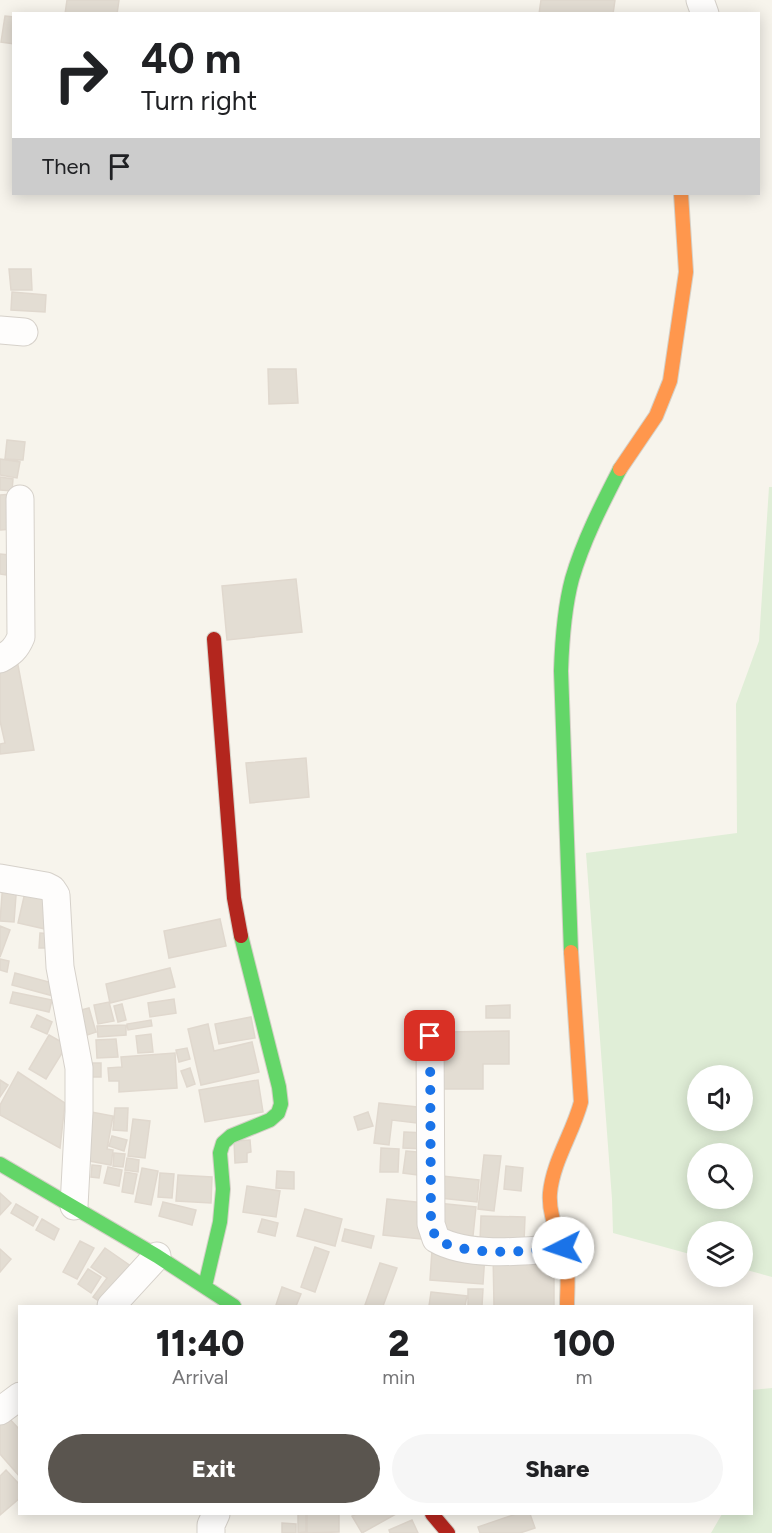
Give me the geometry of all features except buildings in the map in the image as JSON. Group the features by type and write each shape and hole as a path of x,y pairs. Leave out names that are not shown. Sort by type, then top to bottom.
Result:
{"street":[{"path":"567,1305 567,1263 556,1234 550,1192 555,1170 578,1117 581,1102 567,894 561,671 563,625 572,579 597,513 623,462 656,416 670,381 686,272 681,195"},
{"path":"0,660 17,647 21,637 20,499"},
{"path":"205,1286 220,1222 223,1188 220,1153 223,1143 231,1136 270,1120 278,1113 281,1104 279,1087 241,938 234,898 214,639"},
{"path":"0,878 46,886 56,895 60,967 79,1068 74,1206"},
{"path":"430,1036 431,1224 436,1239 443,1243 489,1252 563,1248"},
{"path":"0,1164 157,1256 233,1305"},
{"path":"112,1305 157,1256"},
{"path":"0,1411 18,1398"},
{"path":"211,1533 211,1525 216,1515"},
{"path":"433,1515 448,1533"}],"green space":[{"path":"769,487 772,487 772,1277 753,1272 753,1221 687,1221 687,1253 613,1233 586,853 737,833 736,704 759,641"},
{"path":"772,1388 772,1533 711,1533 721,1515 753,1515 753,1390"}],"traffic: fast":[{"path":"571,952 561,671 564,625 569,590 576,565 593,523 620,469"},
{"path":"205,1286 220,1222 223,1189 220,1153 223,1143 231,1136 270,1120 278,1113 281,1104 279,1087 241,936"},
{"path":"0,1164 157,1256 232,1305"}],"traffic: slow":[{"path":"620,469 656,416 670,381 686,272 681,195"},
{"path":"567,1305 567,1266 553,1219 550,1193 559,1158 581,1102 571,952"}],"traffic: jam":[{"path":"214,639 234,898 241,936"},
{"path":"433,1515 448,1533"}],"route":[{"path":"430,1036 431,1224 436,1239 443,1243 489,1252 563,1248"}]}
